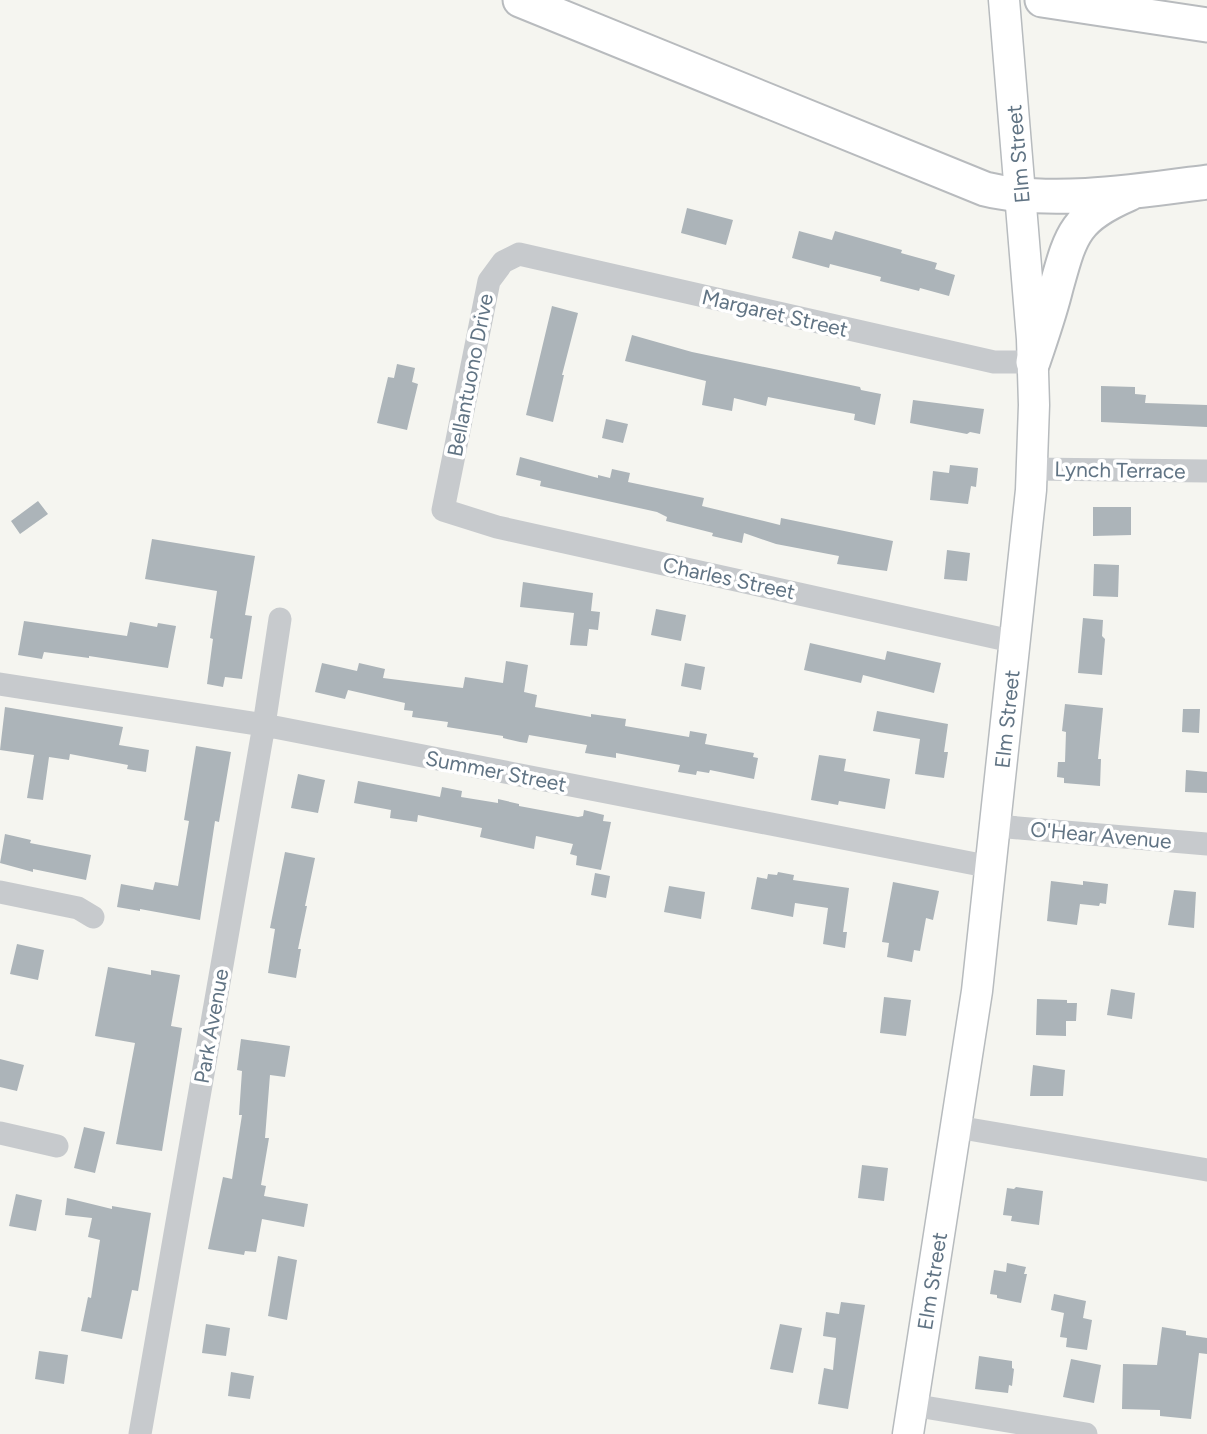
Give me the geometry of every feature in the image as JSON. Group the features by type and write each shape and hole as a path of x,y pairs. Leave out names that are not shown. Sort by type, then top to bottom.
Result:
{"highway":[{"path":"520,0 964,183 996,192 1022,195 1140,191 1207,182"},
{"path":"1052,1 1207,25"},
{"path":"1033,362 1052,305 1064,254 1073,236 1098,211 1140,191"}],"main road":[{"name":"Elm Street","path":"910,1420 957,1127 991,867 1032,469 1033,362 1022,195 1004,0"}],"street":[{"name":"Margaret Street","path":"519,254 994,362 1033,362"},
{"name":"Bellantuono Drive","path":"443,510 489,281 503,262 519,254"},
{"name":"Lynch Terrace","path":"1032,469 1207,471"},
{"name":"Charles Street","path":"443,510 497,527 1016,642"},
{"name":"Park Avenue","path":"140,1434 264,726 280,619"},
{"name":"Summer Street","path":"0,684 264,726 991,867"},
{"name":"O'Hear Avenue","path":"996,826 1207,844"},
{"path":"0,892 78,908 93,917"},
{"path":"957,1127 1207,1170"},
{"path":"0,1133 57,1146"},
{"path":"910,1420 1086,1434"}],"building":[{"path":"687,208 733,220 726,245 681,233"},
{"path":"799,231 832,240 835,231 937,263 935,269 955,275 949,296 880,281 881,277 830,264 829,268 792,258"},
{"path":"552,306 578,313 553,422 526,415"},
{"path":"632,335 692,352 860,387 861,390 881,394 875,425 854,420 855,414 768,397 766,406 734,398 732,411 702,405 706,381 625,361"},
{"path":"397,364 415,368 412,382 418,384 407,430 377,423 388,377 394,378"},
{"path":"1101,386 1135,387 1135,394 1146,395 1145,403 1207,405 1207,427 1101,422"},
{"path":"913,400 984,409 980,434 910,423"},
{"path":"606,419 628,424 623,443 602,438"},
{"path":"520,457 598,478 598,475 610,478 612,469 630,473 628,482 704,498 702,506 780,525 781,518 893,541 887,571 837,564 839,556 776,544 744,533 742,543 712,536 713,533 666,521 667,517 657,512 540,486 541,481 516,475"},
{"path":"950,465 978,468 976,487 971,486 968,504 930,500 933,471 949,473"},
{"path":"38,501 48,514 20,534 11,521"},
{"path":"1093,507 1131,507 1131,535 1093,536"},
{"path":"152,539 255,556 245,615 252,616 242,679 225,677 223,687 207,684 217,591 145,579"},
{"path":"947,550 970,553 967,581 944,579"},
{"path":"1094,564 1119,565 1118,597 1093,596"},
{"path":"523,582 593,593 591,611 600,612 598,630 589,629 587,646 570,645 574,613 520,607"},
{"path":"656,609 686,615 681,641 651,635"},
{"path":"1083,618 1103,620 1102,636 1105,639 1102,675 1078,673"},
{"path":"24,621 127,636 130,622 157,627 158,623 176,626 168,668 44,652 42,659 18,655"},
{"path":"810,643 885,660 887,651 941,663 934,693 863,675 861,683 804,670"},
{"path":"506,661 528,665 524,692 537,695 535,707 591,717 591,714 626,719 625,726 689,737 690,731 707,734 705,744 754,753 753,757 758,758 754,779 710,770 709,773 697,771 696,775 678,772 680,765 616,753 616,758 585,753 587,745 529,735 527,743 520,742 503,736 447,727 448,722 412,717 413,711 404,710 405,703 348,690 345,699 315,692 322,663 357,671 359,663 385,669 383,678 463,688 465,677 503,683"},
{"path":"685,663 705,667 701,690 681,686"},
{"path":"1065,704 1103,708 1098,759 1101,759 1100,786 1064,783 1064,778 1057,777 1058,762 1065,762 1066,732 1062,731"},
{"path":"5,707 123,727 119,745 149,750 146,772 127,769 128,765 70,754 69,760 49,757 43,800 27,798 34,755 0,750"},
{"path":"1183,709 1200,709 1199,733 1182,732"},
{"path":"877,711 948,724 944,778 915,774 920,739 873,731"},
{"path":"196,746 231,752 219,822 215,821 200,920 117,907 121,884 153,890 155,882 178,886 189,821 184,820"},
{"path":"819,755 846,759 844,771 890,779 885,809 839,801 838,805 811,800"},
{"path":"1186,770 1207,772 1207,793 1185,792"},
{"path":"298,774 325,780 318,813 291,808"},
{"path":"358,781 440,797 442,787 462,791 461,797 498,803 498,799 519,806 578,817 583,816 584,810 604,815 603,821 611,822 601,870 576,865 577,856 570,854 573,844 536,836 534,849 480,837 482,828 418,815 417,822 390,818 391,810 354,803"},
{"path":"5,834 31,840 30,843 91,855 86,880 33,869 33,872 0,863"},
{"path":"285,852 315,858 298,949 301,949 296,978 268,973 275,929 270,928"},
{"path":"778,872 794,875 793,880 849,888 843,932 847,932 845,948 823,944 828,908 795,903 793,917 751,909 757,877 767,879 768,874 777,875"},
{"path":"595,873 610,876 606,898 591,895"},
{"path":"1051,881 1083,885 1083,881 1108,884 1106,904 1080,904 1077,925 1047,921"},
{"path":"893,882 939,891 933,920 926,918 920,951 914,950 912,962 887,957 889,943 882,942"},
{"path":"669,886 705,892 701,919 664,912"},
{"path":"1174,890 1196,892 1194,928 1168,925"},
{"path":"17,944 44,950 38,980 10,974"},
{"path":"108,967 151,975 151,970 180,975 171,1026 182,1028 162,1151 116,1144 135,1043 95,1036"},
{"path":"1111,989 1135,993 1132,1019 1107,1015"},
{"path":"884,997 911,1000 906,1036 880,1033"},
{"path":"1037,999 1077,1003 1076,1021 1066,1021 1066,1036 1036,1035"},
{"path":"241,1039 290,1046 285,1077 270,1075 265,1138 269,1138 261,1185 266,1186 264,1196 308,1204 304,1227 262,1219 256,1252 245,1251 244,1255 208,1249 223,1177 232,1179 242,1115 239,1115 242,1071 237,1070"},
{"path":"0,1059 24,1065 17,1091 0,1087"},
{"path":"1033,1065 1065,1070 1063,1096 1030,1096"},
{"path":"84,1127 105,1132 95,1173 74,1168"},
{"path":"862,1165 888,1168 884,1201 858,1198"},
{"path":"1007,1188 1043,1191 1039,1225 1011,1221 1012,1216 1003,1215"},
{"path":"16,1194 42,1200 36,1231 9,1226"},
{"path":"67,1198 112,1209 112,1206 151,1213 138,1291 132,1290 122,1339 81,1331 88,1297 91,1298 100,1240 88,1237 92,1218 65,1215"},
{"path":"278,1256 297,1260 287,1320 268,1316"},
{"path":"1007,1263 1026,1267 1021,1303 990,1294 994,1270 1006,1272"},
{"path":"1054,1294 1086,1301 1083,1318 1092,1320 1087,1350 1066,1347 1067,1338 1060,1337 1064,1313 1051,1310"},
{"path":"841,1302 865,1305 848,1409 818,1404 824,1368 833,1370 836,1338 823,1336 826,1312 839,1314"},
{"path":"206,1324 230,1328 226,1356 202,1353"},
{"path":"780,1324 802,1328 793,1373 770,1369"},
{"path":"1162,1327 1207,1338 1207,1354 1199,1353 1191,1419 1160,1416 1160,1410 1122,1409 1123,1364 1157,1365"},
{"path":"39,1351 68,1355 64,1384 35,1379"},
{"path":"979,1356 1012,1361 1012,1386 1009,1385 1008,1393 975,1389"},
{"path":"1071,1359 1101,1365 1094,1403 1063,1397"},
{"path":"231,1372 254,1376 250,1399 228,1396"}]}
